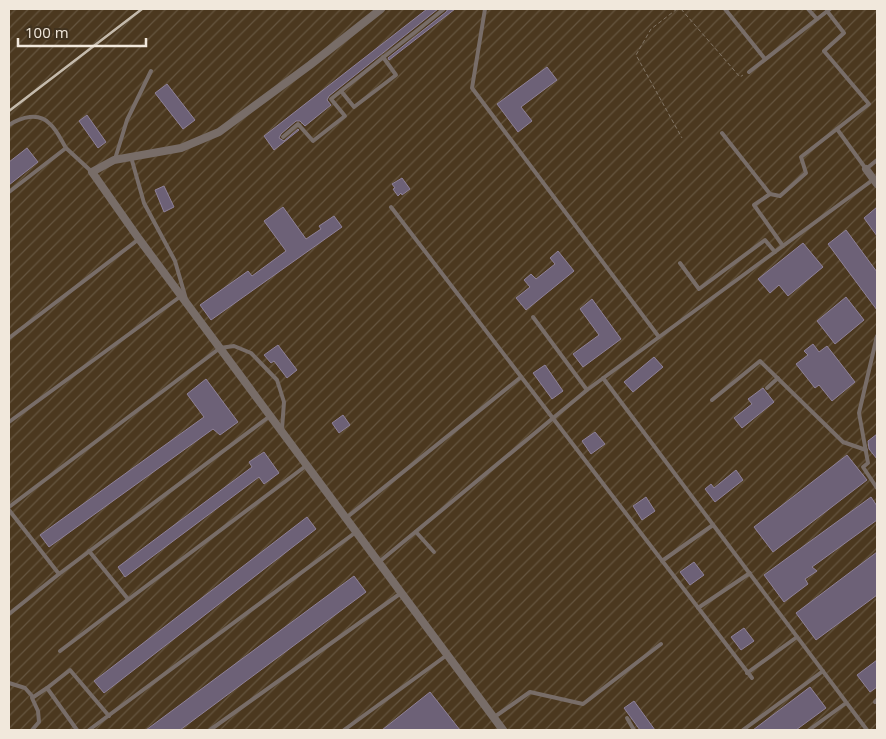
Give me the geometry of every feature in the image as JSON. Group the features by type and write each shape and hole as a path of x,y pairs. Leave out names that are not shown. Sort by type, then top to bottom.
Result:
{"street":[{"path":"381,9 361,29 311,67 219,132 181,148 114,160 92,172 188,306 503,730"},
{"path":"866,169 875,182"}],"lane":[{"path":"283,137 298,124 313,141 345,116 330,99 444,9"},
{"path":"484,9 472,88 659,337"},
{"path":"725,9 765,59"},
{"path":"808,9 817,19"},
{"path":"722,133 770,194 780,196 806,173 801,157 869,104 824,52 844,33 829,10 749,72"},
{"path":"341,91 354,107 396,75 383,57"},
{"path":"114,160 127,120 151,71"},
{"path":"9,125 15,120 34,116 50,122 66,148 92,172"},
{"path":"837,129 866,169 877,160"},
{"path":"9,192 66,148"},
{"path":"131,156 144,202 174,261 188,306"},
{"path":"378,562 603,378 774,252 875,182"},
{"path":"770,194 754,205 783,246"},
{"path":"391,207 752,678"},
{"path":"9,338 139,239"},
{"path":"680,263 699,289 765,240 774,252"},
{"path":"9,422 181,296"},
{"path":"533,317 588,390"},
{"path":"877,336 859,412 868,463 863,467 877,488"},
{"path":"58,574 9,509 220,348 234,346 251,353 277,380 284,402 282,432"},
{"path":"712,400 760,360 843,442 866,450"},
{"path":"346,518 522,377"},
{"path":"603,378 867,730"},
{"path":"766,388 778,378"},
{"path":"9,614 58,574 270,416"},
{"path":"60,651 306,465"},
{"path":"662,561 714,525"},
{"path":"89,730 356,532"},
{"path":"416,532 434,552"},
{"path":"89,551 128,598"},
{"path":"698,608 750,573"},
{"path":"210,730 401,593"},
{"path":"747,673 797,638"},
{"path":"494,718 530,692 583,704 661,644"},
{"path":"344,730 447,654"},
{"path":"33,697 70,670 109,716"},
{"path":"743,730 823,671"},
{"path":"9,684 24,688 33,697 38,711 39,722 32,730"},
{"path":"47,688 76,730"},
{"path":"809,730 846,703"},
{"path":"626,718 634,730"}],"path":[{"path":"677,9 651,29 636,55 682,138"},
{"path":"680,9 740,77 749,72"}],"shaded area":[{"path":"9,9 877,9 877,730 9,730"}],"building":[{"path":"427,9 438,9 329,96 327,100 331,105 305,126 300,121 296,121 279,138 284,141 299,130 274,150 264,136"},
{"path":"448,9 455,9 389,60 388,58"},
{"path":"547,67 557,80 521,107 532,121 518,132 497,104"},
{"path":"167,84 195,120 183,129 155,93"},
{"path":"87,115 106,142 98,148 79,121"},
{"path":"27,148 38,162 9,185 9,162"},
{"path":"402,178 410,189 398,196 392,184"},
{"path":"164,186 174,207 164,212 155,190"},
{"path":"283,207 306,239 321,229 319,226 334,216 342,227 211,320 200,305 248,271 252,276 286,251 264,221"},
{"path":"877,207 877,236 864,218"},
{"path":"846,230 877,272 877,310 828,244"},
{"path":"803,243 823,267 788,296 779,285 770,293 758,279"},
{"path":"558,251 574,271 526,310 516,298 530,287 524,280 531,274 536,279 555,264 550,258"},
{"path":"846,297 864,320 835,344 817,321"},
{"path":"592,299 621,339 583,367 573,354 599,335 580,309"},
{"path":"813,344 819,352 827,346 855,382 832,401 819,385 815,388 796,364 808,355 804,351"},
{"path":"278,345 297,370 287,378 274,361 271,363 264,355"},
{"path":"654,357 663,367 633,392 624,382"},
{"path":"545,365 563,391 552,399 533,373"},
{"path":"206,379 238,422 220,435 213,429 49,547 40,535 204,417 187,394"},
{"path":"763,388 774,402 742,428 734,418 752,404 748,399"},
{"path":"343,415 350,425 339,433 332,423"},
{"path":"595,432 605,444 591,454 582,441"},
{"path":"877,434 877,459 869,449 868,441"},
{"path":"264,452 279,473 264,484 259,477 125,577 118,567 252,467 249,462"},
{"path":"847,455 867,480 773,552 754,527"},
{"path":"736,470 743,480 715,502 705,489 711,484 714,488"},
{"path":"646,497 655,511 642,520 633,506"},
{"path":"871,497 877,506 877,520 812,567 817,571 805,579 808,584 784,602 764,575"},
{"path":"307,517 316,529 104,693 94,681"},
{"path":"877,552 877,595 816,640 796,613"},
{"path":"694,562 704,575 690,585 680,572"},
{"path":"354,576 366,592 180,730 146,730"},
{"path":"744,628 754,641 741,650 731,637"},
{"path":"877,660 877,687 870,692 857,675"},
{"path":"810,687 826,708 796,730 753,730"},
{"path":"430,692 460,730 382,730"},
{"path":"634,701 655,730 640,730 624,708"}],"railway":[{"path":"9,111 142,9"}]}
